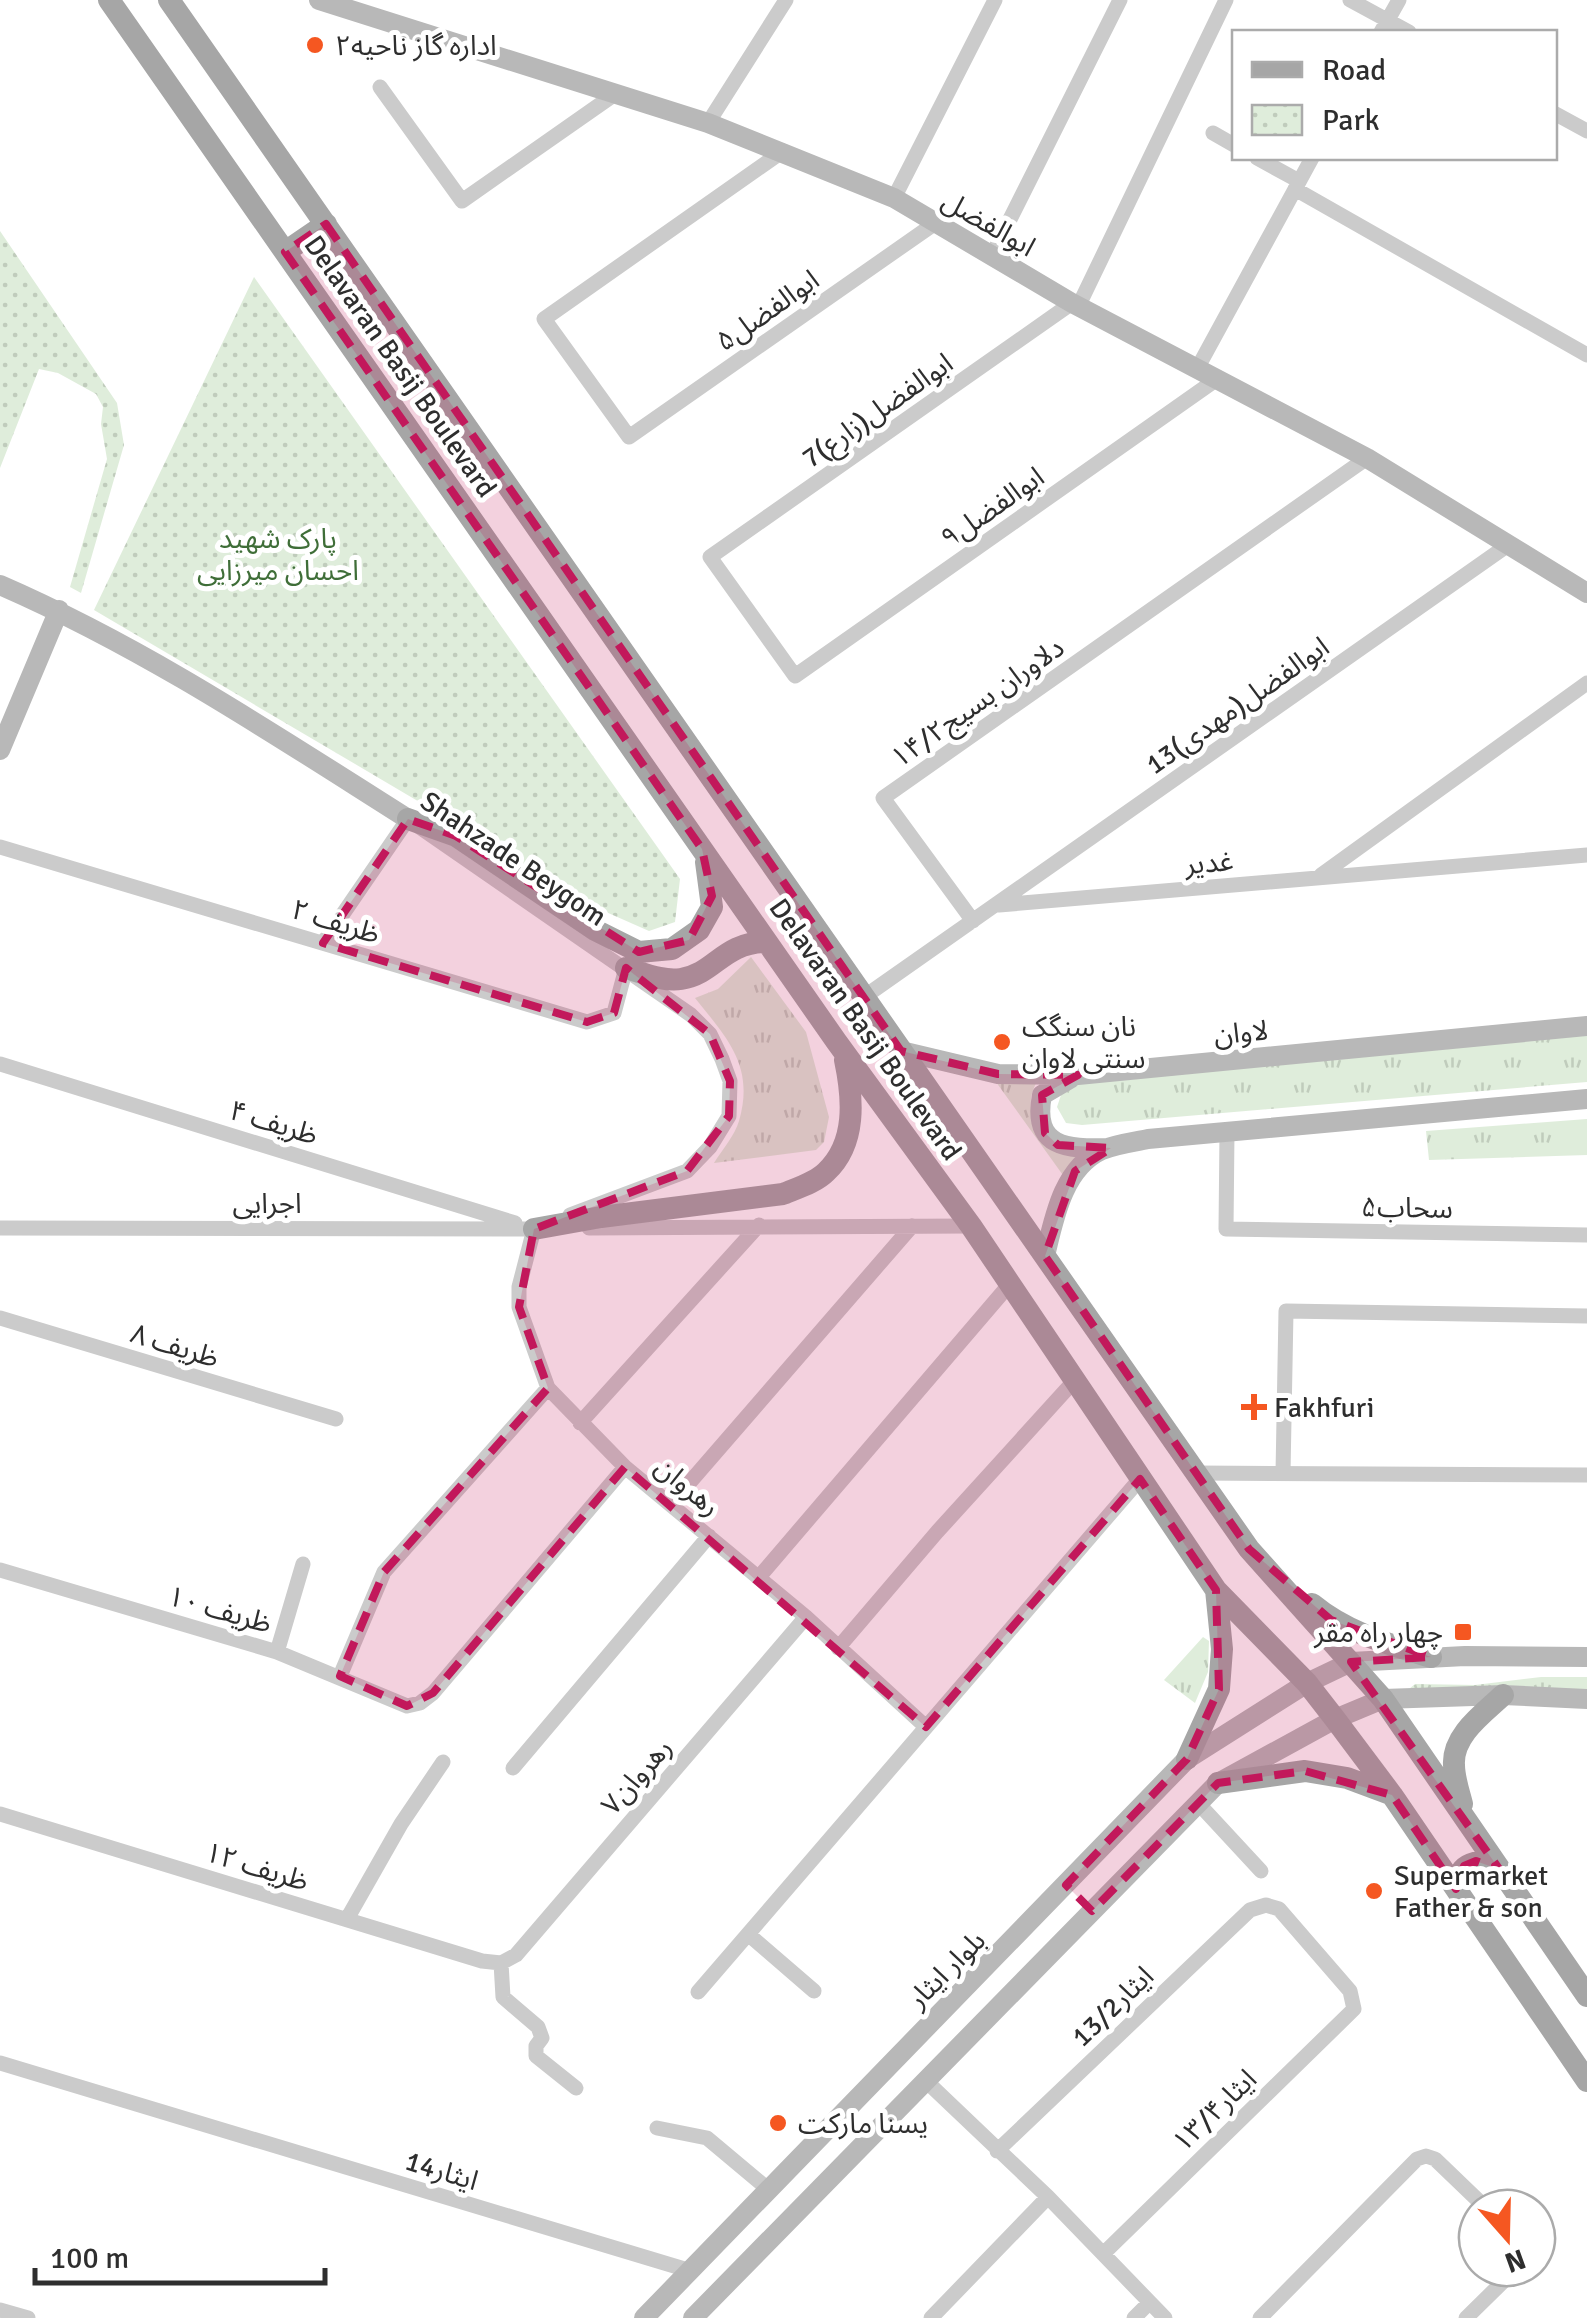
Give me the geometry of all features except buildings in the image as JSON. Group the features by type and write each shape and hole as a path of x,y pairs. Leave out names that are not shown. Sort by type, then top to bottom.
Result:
{"main road":[{"name":"Delavaran Basij Boulevard","path":"110,0 843,1052 971,1226 1216,1590 1306,1683 1335,1719 1392,1795 1587,2081"},
{"name":"Delavaran Basij Boulevard","path":"169,0 1249,1550 1383,1699 1587,1996"},
{"path":"285,252 326,224"},
{"path":"408,820 456,836 595,930 640,952 672,949 689,940 706,919 712,896 702,849"},
{"path":"626,968 670,980 682,979 746,942 766,942"},
{"path":"534,1229 784,1194 807,1184 826,1172 848,1134 852,1092 843,1052"},
{"path":"1249,1550 1332,1620 1368,1638 1431,1657"},
{"path":"1188,1759 1219,1689 1222,1649 1216,1590"},
{"path":"1465,1818 1453,1762 1469,1727 1503,1695"},
{"path":"1218,1783 1305,1771 1347,1778 1392,1795"},
{"path":"1456,1890 1457,1877 1464,1866 1476,1861 1500,1870"}],"street":[{"path":"708,123 786,0"},
{"path":"894,198 995,0"},
{"path":"991,257 1120,0"},
{"path":"1350,0 1384,26 1399,0"},
{"name":"ابوالفضل","path":"331,2 708,123 894,198 1075,305 1368,458 1587,594"},
{"path":"1075,305 1223,6"},
{"path":"380,87 462,202 615,94"},
{"path":"1557,115 1587,131"},
{"path":"1213,133 1232,144"},
{"name":"ابوالفضل۵","path":"782,151 544,319 630,437 934,224"},
{"path":"1260,160 1587,355"},
{"path":"1196,369 1311,160"},
{"name":"7ابوالفضل(زارع)","path":"795,676 710,557 1075,305"},
{"name":"ابوالفضل۹","path":"795,676 1217,379"},
{"name":"۱۴/۲دلاوران بسیج","path":"973,921 883,798 1368,458"},
{"name":"13ابوالفضل(مهدی)","path":"995,905 1508,545"},
{"name":"Shahzade Beygom","path":"0,584 111,636 229,705 626,968 691,1015 710,1034 730,1081 728,1116 710,1146 687,1171 534,1229"},
{"path":"0,750 58,610"},
{"path":"1318,877 1587,684"},
{"path":"323,944 408,820"},
{"name":"ظریف ۲","path":"0,847 587,1022 614,1013 626,968"},
{"name":"غدیر","path":"995,905 1587,855"},
{"path":"864,998 995,905"},
{"name":"لاوان","path":"901,1051 998,1074 1078,1075 1587,1026"},
{"name":"ظریف ۴","path":"0,1064 534,1229"},
{"path":"1078,1075 1042,1095 1039,1114 1045,1133 1058,1145 1111,1148"},
{"path":"1045,1256 1057,1207 1075,1171 1102,1150 1148,1139 1587,1099"},
{"name":"۵سحاب","path":"1227,1132 1226,1229 1587,1236"},
{"path":"580,1423 759,1225"},
{"path":"671,1504 912,1226"},
{"name":"اجرایی","path":"0,1228 971,1226"},
{"name":"رهروان","path":"534,1229 519,1306 548,1388 625,1467 806,1617 926,1726"},
{"path":"759,1577 1010,1284"},
{"path":"1284,1473 1286,1312 1587,1316"},
{"name":"ظریف ۸","path":"0,1318 336,1418"},
{"path":"838,1648 1075,1380"},
{"path":"340,1676 384,1572 548,1388"},
{"name":"ظریف ۱۰","path":"0,1570 276,1652 407,1706 432,1693 625,1467"},
{"path":"1196,1473 1587,1475"},
{"path":"698,1992 1140,1479"},
{"path":"513,1768 709,1536"},
{"path":"276,1652 303,1564"},
{"name":"رهروان۷","path":"501,1963 516,1955 806,1617"},
{"path":"1351,1662 1431,1657 1587,1657"},
{"name":"بلوار ایثار","path":"644,2318 1188,1759 1306,1683 1351,1662"},
{"path":"693,2318 1218,1783 1335,1719 1383,1699 1503,1695 1587,1698"},
{"path":"347,1919 401,1824 444,1762"},
{"path":"1198,1804 1261,1871"},
{"name":"ظریف ۱۲","path":"0,1814 482,1961 501,1963"},
{"path":"1066,1886 1092,1911"},
{"name":"ایثار13/2","path":"997,2151 1250,1910 1266,1905 1278,1909 1354,1999"},
{"path":"748,1934 814,1991"},
{"path":"501,1963 503,1997 538,2026 542,2038 536,2046 536,2056 576,2088"},
{"name":"ایثار۱۳/۴","path":"1103,2254 1354,2009 1354,1999"},
{"name":"ایثار14","path":"0,2063 691,2270"},
{"path":"926,2081 1048,2197 1165,2318"},
{"path":"657,2128 706,2138 769,2190"},
{"path":"1260,2318 1416,2159 1435,2159 1465,2188"},
{"path":"931,2318 1048,2197"},
{"path":"1466,2318 1497,2288"},
{"path":"1134,2318 1149,2303"},
{"path":"0,2310 28,2318"}],"highlighted area":[{"path":"326,224 901,1051 998,1074 1078,1075 1042,1095 1045,1133 1058,1145 1111,1148 1075,1171 1045,1256 1249,1549 1331,1620 1431,1657 1351,1662 1500,1870 1476,1861 1464,1866 1456,1889 1392,1795 1305,1771 1218,1783 1092,1911 1066,1885 1187,1759 1219,1689 1216,1590 1140,1479 926,1727 625,1467 433,1693 407,1706 340,1676 384,1572 548,1388 519,1307 534,1229 687,1171 729,1116 730,1081 710,1034 626,968 614,1013 587,1022 323,943 408,819 456,836 639,952 689,940 712,896 702,849 285,252"}],"green space":[{"path":"0,231 117,403 124,445 81,593 70,587 107,459 101,424 103,407 96,394 58,373 39,369 0,468"},
{"name":"پارک شهید احسان میرزایی","path":"254,277 680,879 675,922 649,931 606,912 94,610"},
{"path":"751,957 806,1032 829,1117 824,1142 816,1150 714,1163 737,1126 743,1084 735,1054 695,998 718,989"},
{"path":"1587,1034 1587,1082 1082,1125 1066,1123 1057,1107 1062,1092 1079,1084"},
{"path":"996,1082 1036,1083 1031,1105 1036,1127 1080,1152 1065,1178"},
{"path":"1587,1119 1587,1155 1429,1160 1426,1131"},
{"path":"1203,1637 1209,1641 1208,1672 1195,1703 1164,1680"},
{"path":"1541,1677 1587,1677 1587,1691 1409,1689 1415,1684 1475,1685"}],"place":[{"name":"اداره گاز ناحیه۲","path":"315,45"},
{"name":"نان سنگک سنتی لاوان","path":"1002,1042"},
{"name":"Fakhfuri","path":"1254,1407"},
{"name":"چهار راه مقر‍","path":"1463,1632"},
{"name":"Supermarket Father & son","path":"1374,1891"},
{"name":"یسنا مارکت","path":"778,2123"}]}
